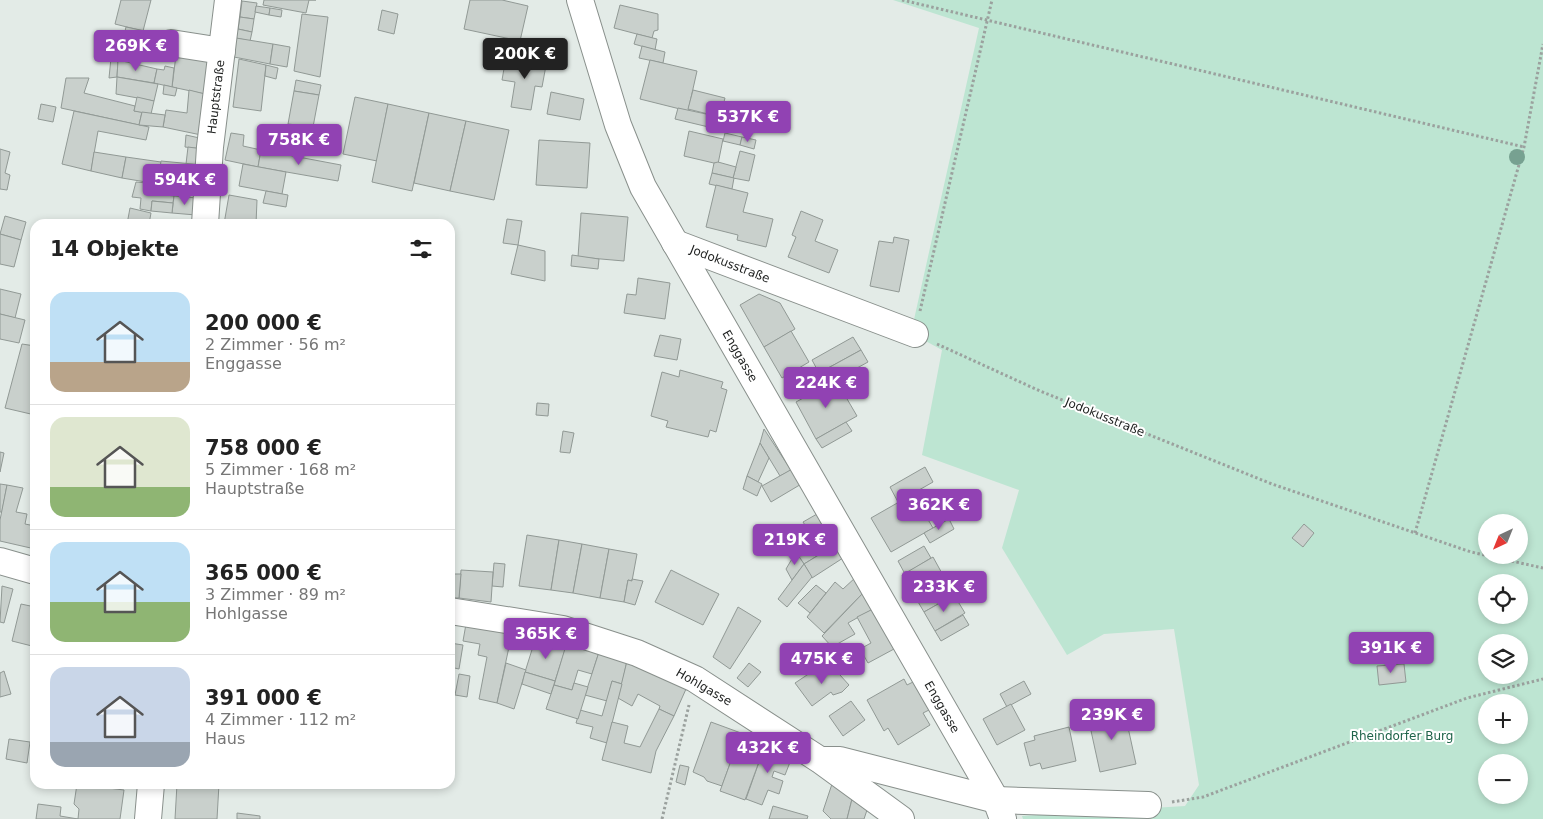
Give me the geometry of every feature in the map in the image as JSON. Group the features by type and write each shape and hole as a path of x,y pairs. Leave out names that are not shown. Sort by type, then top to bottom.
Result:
{"street":[{"name":"Hauptstraße","path":"205,219 210,147 222,51 225,0"},
{"name":"Enggasse","path":"580,0 624,140 643,188 999,809"},
{"path":"171,43 222,51"},
{"name":"Jodokusstraße","path":"675,243 915,334"},
{"path":"0,561 30,570"},
{"name":"Hohlgasse","path":"455,611 563,629 637,652 695,679 820,760 901,819"},
{"path":"820,760 840,760 999,809 1148,805"},
{"path":"148,819 151,789"}],"path":[{"path":"902,0 1524,147"},
{"path":"915,334 992,0"},
{"path":"1415,533 1524,147 1543,44"},
{"name":"Jodokusstraße","path":"915,334 1040,391 1272,484 1471,552 1543,568"},
{"path":"662,819 695,679"},
{"path":"1148,805 1203,797 1468,698 1543,679"}],"green space":[{"name":"Rheindorfer Burg","path":"893,0 1543,0 1543,819 1023,819 1022,816 1185,806 1199,785 1174,629 1104,634 1067,655 1002,548 1019,490 922,455 942,350 911,333 979,28"}],"building":[{"path":"121,0 151,0 143,31 115,24"},
{"path":"264,0 309,0 306,13 263,5"},
{"path":"470,0 502,0 528,6 520,41 464,29"},
{"path":"242,1 257,3 254,19 240,17"},
{"path":"620,5 658,14 658,30 654,31 652,38 614,28"},
{"path":"256,6 270,8 269,15 255,12"},
{"path":"270,8 282,10 281,17 269,15"},
{"path":"382,10 398,14 394,34 378,30"},
{"path":"302,14 328,17 320,77 294,71"},
{"path":"240,17 254,19 252,32 238,29"},
{"path":"126,27 155,33 152,45 123,39"},
{"path":"238,29 252,32 250,41 236,38"},
{"path":"637,34 657,39 655,50 634,44"},
{"path":"236,38 273,44 270,64 234,57"},
{"path":"273,44 290,47 287,67 270,64"},
{"path":"642,46 665,52 663,63 639,58"},
{"path":"176,55 209,59 205,94 172,87"},
{"path":"518,55 547,60 542,87 535,86 531,110 511,107 515,82 502,80 505,63 516,65"},
{"path":"111,58 118,60 117,77 109,78"},
{"path":"239,59 266,65 261,111 233,107"},
{"path":"118,60 157,69 154,83 117,77"},
{"path":"650,60 697,71 688,111 640,99"},
{"path":"266,65 278,68 276,79 265,76"},
{"path":"165,66 174,68 172,87 154,83 157,69 164,70"},
{"path":"117,77 158,84 154,101 116,94"},
{"path":"66,78 89,78 84,93 135,106 134,111 142,112 139,125 61,108"},
{"path":"296,80 321,85 319,95 294,91"},
{"path":"164,85 177,88 175,96 163,94"},
{"path":"189,90 205,94 206,136 163,127 166,110 187,113"},
{"path":"693,90 725,98 720,117 688,109"},
{"path":"294,91 319,95 313,127 288,124"},
{"path":"551,92 584,99 580,120 547,114"},
{"path":"137,97 154,101 151,114 134,111"},
{"path":"355,97 388,104 377,161 343,154"},
{"path":"41,104 56,107 53,122 38,119"},
{"path":"388,104 429,113 412,191 372,182"},
{"path":"678,108 720,117 717,129 675,119"},
{"path":"74,111 149,127 146,140 98,131 91,171 62,164"},
{"path":"142,112 165,115 163,127 139,125"},
{"path":"429,113 466,121 450,191 414,183"},
{"path":"466,121 509,130 494,200 450,191"},
{"path":"689,131 723,139 718,164 684,156"},
{"path":"231,133 244,135 243,146 261,150 258,167 225,160"},
{"path":"725,133 742,137 740,145 723,141"},
{"path":"186,135 204,139 203,149 185,147"},
{"path":"742,137 756,140 754,149 740,145"},
{"path":"539,140 590,143 587,188 536,185"},
{"path":"188,147 203,149 201,165 186,164"},
{"path":"0,149 10,152 5,173 10,175 7,190 0,189"},
{"path":"261,150 341,165 338,181 258,167"},
{"path":"740,151 755,155 749,181 733,178"},
{"path":"94,152 126,157 122,178 91,171"},
{"path":"126,157 161,162 158,184 122,178"},
{"path":"161,161 203,165 201,186 158,184"},
{"path":"718,162 736,167 733,178 712,173 714,163"},
{"path":"243,164 286,172 282,194 239,186"},
{"path":"712,173 734,178 732,189 709,184"},
{"path":"136,182 158,184 157,194 174,196 173,203 152,201 151,211 140,209 141,198 132,197"},
{"path":"716,185 748,193 743,212 773,219 766,247 737,240 738,235 706,227"},
{"path":"266,191 288,195 286,207 263,203"},
{"path":"229,195 257,200 256,219 225,219"},
{"path":"174,196 198,198 196,215 172,213"},
{"path":"152,201 173,203 172,213 151,211"},
{"path":"130,208 151,213 150,219 128,219"},
{"path":"801,211 823,220 815,241 838,250 829,273 788,257 796,237 792,235"},
{"path":"581,213 628,217 624,261 578,257"},
{"path":"5,216 26,222 21,240 0,234"},
{"path":"507,219 522,221 518,245 503,243"},
{"path":"0,234 21,240 14,267 0,264"},
{"path":"894,237 909,240 899,292 870,286 879,241 893,243"},
{"path":"518,245 545,251 545,281 511,274"},
{"path":"572,255 599,259 598,269 571,266"},
{"path":"638,278 670,283 665,319 624,313 627,294 636,295"},
{"path":"0,289 21,294 15,318 0,314"},
{"path":"759,294 780,303 795,329 764,347 740,305"},
{"path":"0,314 25,320 19,343 0,339"},
{"path":"791,331 809,362 782,378 764,347"},
{"path":"660,335 681,339 677,360 654,356"},
{"path":"853,337 861,350 819,373 812,360"},
{"path":"22,344 30,345 30,414 5,408"},
{"path":"861,350 868,362 826,385 819,373"},
{"path":"680,370 723,382 721,388 727,390 716,432 710,430 708,437 666,427 668,421 651,416 662,372 679,377"},
{"path":"836,380 857,416 816,439 796,402"},
{"path":"537,403 549,404 548,416 536,415"},
{"path":"846,422 852,431 822,448 816,439"},
{"path":"764,429 791,470 780,476 760,443"},
{"path":"563,431 574,433 570,453 560,452"},
{"path":"760,443 769,458 758,482 747,476"},
{"path":"0,452 4,453 0,472"},
{"path":"925,467 933,482 898,502 890,487"},
{"path":"794,468 803,483 771,502 762,486"},
{"path":"747,476 762,484 757,496 743,489"},
{"path":"0,484 7,485 2,512 0,512"},
{"path":"7,485 23,488 16,512 27,514 25,524 30,525 30,548 0,541 0,520"},
{"path":"913,494 933,528 891,552 871,518"},
{"path":"817,514 826,532 814,539 803,522"},
{"path":"949,519 954,529 930,543 924,533"},
{"path":"1304,524 1314,533 1303,547 1292,538"},
{"path":"826,532 835,545 804,564 795,551"},
{"path":"527,535 559,540 551,590 519,586"},
{"path":"559,540 582,544 573,593 551,590"},
{"path":"582,544 609,549 600,598 573,593"},
{"path":"835,545 843,558 812,578 804,564"},
{"path":"924,546 931,558 905,574 898,561"},
{"path":"609,549 637,554 632,581 628,580 624,602 600,598"},
{"path":"796,552 804,564 792,580 786,569"},
{"path":"933,557 944,577 914,595 902,575"},
{"path":"494,563 505,564 503,587 492,586"},
{"path":"804,564 812,577 787,607 778,599"},
{"path":"461,570 493,572 491,602 459,598"},
{"path":"671,570 719,594 703,625 655,602"},
{"path":"455,574 461,574 459,598 455,598"},
{"path":"856,577 864,592 824,633 807,617 835,582 843,589"},
{"path":"944,577 954,595 924,612 914,595"},
{"path":"632,579 643,581 635,605 624,602 628,580 632,581"},
{"path":"816,585 826,593 810,613 798,603"},
{"path":"2,586 13,589 4,623 0,622"},
{"path":"864,592 873,609 848,623 855,634 832,647 822,636"},
{"path":"954,595 965,613 935,631 924,612"},
{"path":"21,604 30,606 30,646 12,641"},
{"path":"738,607 761,621 730,669 713,657"},
{"path":"873,609 894,649 868,663 860,649 871,643 857,617"},
{"path":"963,615 969,625 941,641 935,631"},
{"path":"466,624 512,633 497,703 479,699 487,657 478,655 480,644 463,641"},
{"path":"535,640 549,645 550,641 566,647 555,681 525,672"},
{"path":"567,642 599,652 592,674 578,670 572,690 554,685"},
{"path":"455,644 463,645 459,669 455,668"},
{"path":"599,652 627,661 622,684 612,681 607,701 585,695"},
{"path":"627,661 686,689 674,716 659,709 660,706 638,694 632,706 618,698"},
{"path":"506,663 526,670 514,709 497,703"},
{"path":"749,663 761,672 748,687 737,678"},
{"path":"1404,664 1406,682 1379,685 1377,666"},
{"path":"831,665 849,685 842,692 833,695 831,692 812,706 795,683 816,669 820,674"},
{"path":"4,671 11,694 0,697 0,673"},
{"path":"525,672 555,681 551,694 522,684"},
{"path":"459,674 470,676 467,697 455,695"},
{"path":"904,679 907,685 913,682 929,710 923,713 930,725 898,745 888,728 884,731 867,700"},
{"path":"612,681 622,684 607,743 590,738 593,727 576,723 580,710 602,716"},
{"path":"1024,681 1031,694 1007,707 1000,694"},
{"path":"574,683 588,687 578,719 546,709 554,685 572,690"},
{"path":"851,701 865,720 843,736 829,716"},
{"path":"1011,704 1025,730 997,745 983,719"},
{"path":"659,709 674,716 656,751 651,773 602,760 612,722 628,726 624,743 640,747"},
{"path":"1124,709 1136,764 1100,772 1088,717"},
{"path":"711,722 741,733 722,786 707,781 704,777 693,772"},
{"path":"1069,727 1076,761 1042,769 1040,763 1030,766 1024,743 1035,740 1034,736"},
{"path":"9,739 30,742 27,763 6,759"},
{"path":"766,742 792,757 785,775 774,771 772,777 783,781 779,794 768,790 762,805 746,799"},
{"path":"735,750 760,759 745,800 720,791"},
{"path":"680,765 689,767 685,785 676,782"},
{"path":"832,784 852,799 847,819 831,819 823,811"},
{"path":"76,789 124,790 120,819 78,819 79,809 74,804"},
{"path":"177,789 219,789 217,819 175,819"},
{"path":"852,799 867,810 864,819 847,819"},
{"path":"38,804 61,807 60,816 78,819 36,819"},
{"path":"773,806 808,816 807,819 769,819"},
{"path":"237,813 260,816 260,819 237,819"}]}
